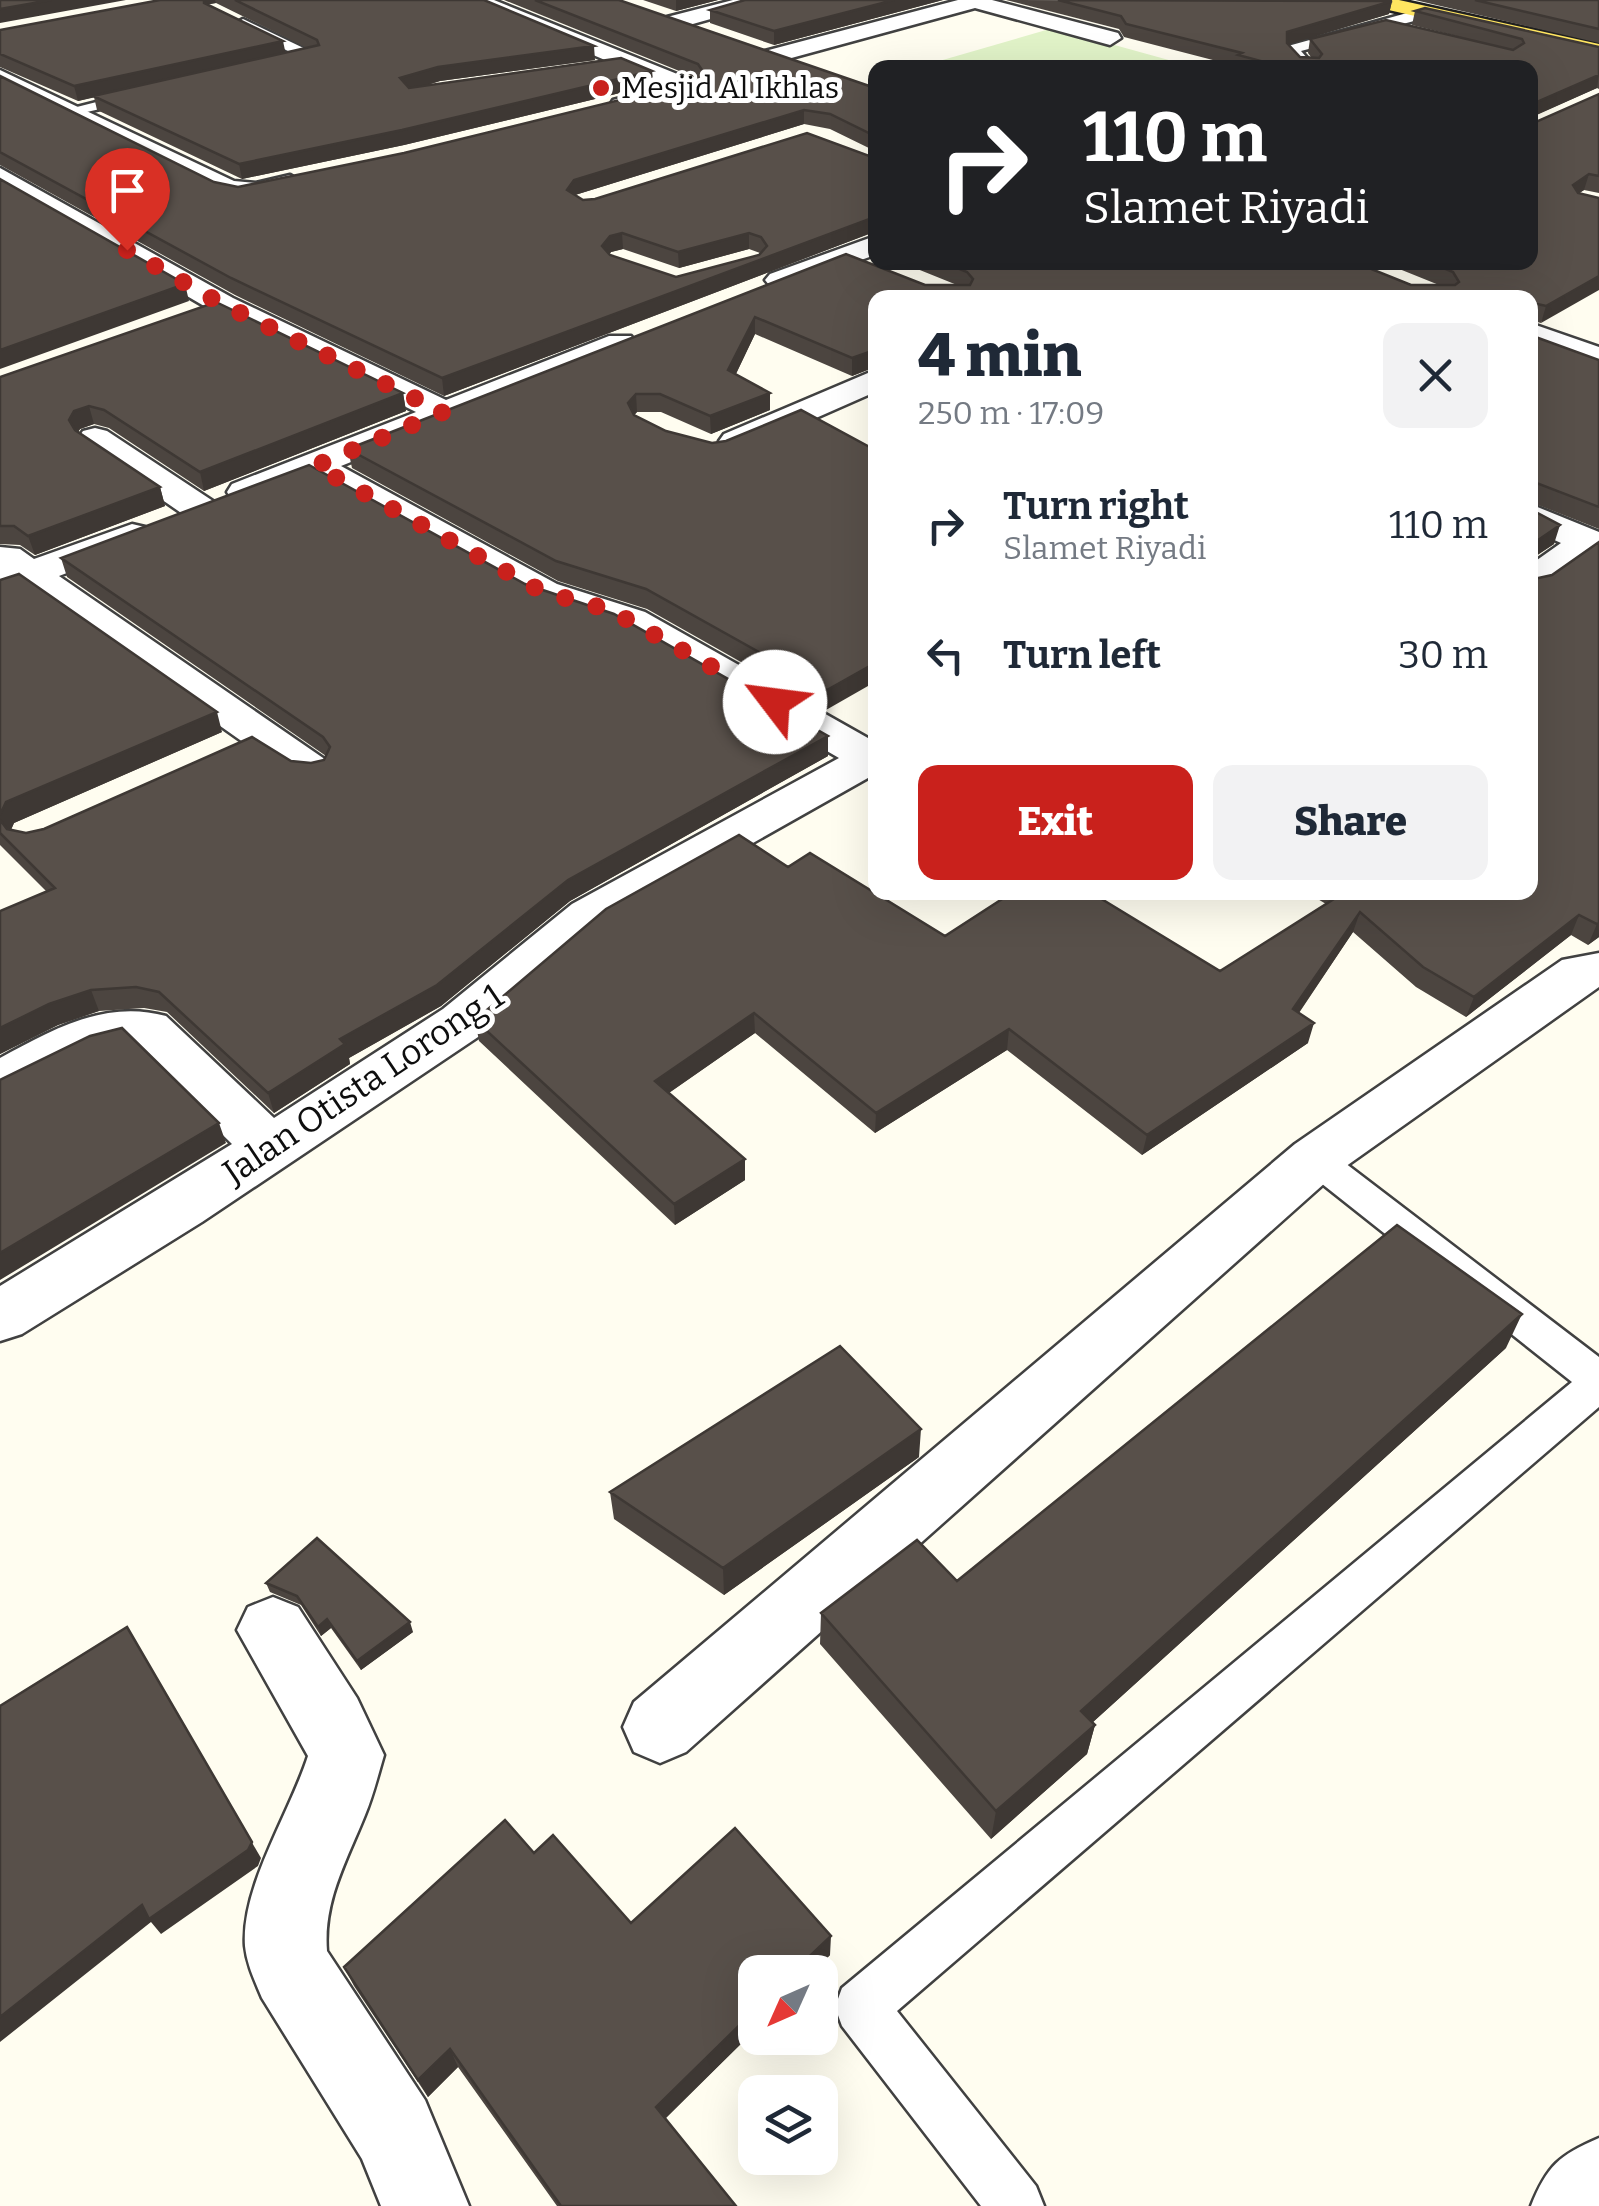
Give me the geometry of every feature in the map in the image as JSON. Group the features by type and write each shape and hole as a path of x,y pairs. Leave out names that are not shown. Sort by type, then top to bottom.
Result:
{"main road":[{"path":"1371,0 1599,42"},
{"path":"1418,6 1599,51"}],"street":[{"path":"475,0 696,87 593,112"},
{"path":"710,34 667,19 758,0"},
{"path":"749,47 784,65 975,2 1110,38"},
{"path":"0,77 228,188 256,191 312,178"},
{"path":"0,176 222,304 443,412"},
{"path":"752,277 788,277 867,257"},
{"path":"185,318 222,304"},
{"path":"9,570 200,509 643,334"},
{"path":"1538,334 1594,351"},
{"path":"706,449 725,446 868,383"},
{"path":"95,438 200,509"},
{"path":"315,466 543,592 610,610 868,754"},
{"path":"1538,519 1588,541 1538,577"},
{"path":"9,570 242,744 310,769"},
{"name":"Jalan Otista Lorong 1","path":"0,1316 270,1147 504,992 561,936 590,915 868,760"},
{"path":"660,1727 1315,1160 1580,972 1599,970"},
{"path":"0,1082 110,1026 132,1024 147,1030 270,1147"},
{"path":"273,1630 331,1723 346,1755 328,1813 305,1857 283,1950 394,2131 425,2206"},
{"path":"1575,2206 1599,2182"}],"lane":[{"path":"1388,27 1418,6"},
{"path":"230,18 312,57 270,67"},
{"path":"1300,60 1293,48 1328,36 1388,27 1414,33"},
{"path":"1516,54 1550,40"},
{"path":"594,69 630,64"},
{"path":"69,111 164,90"},
{"path":"1016,2206 861,2008 1599,1382 1315,1160"}],"green space":[{"path":"1053,28 1169,60 943,60"}],"building":[{"path":"0,0 51,0 0,9"},
{"path":"160,0 204,0 283,41 74,86 0,54 0,30"},
{"path":"235,0 484,0 594,46 438,67 400,78 409,88 621,58 652,71 239,164 93,96 319,45 317,40"},
{"path":"535,0 619,0 868,86 868,133 830,114 804,110 574,180 567,190 583,200 595,199 807,133 868,155 868,220 442,378 231,278 0,152 0,76 214,182 238,187 404,153 697,81 704,73 698,64","holes":["622,233 678,252 749,233 761,237 767,246 759,255 676,277 610,255 602,246 610,236"]},
{"path":"745,0 894,0 774,31 710,10"},
{"path":"1058,0 1392,1 1287,32 1287,43 1300,57 1319,58 1322,54 1310,39 1386,20 1513,50 1524,43 1522,39 1415,11 1425,8 1599,47 1599,75 1538,101 1538,60 1257,60 1126,24 1121,16"},
{"path":"1475,0 1599,0 1599,29"},
{"path":"1599,94 1599,176 1589,174 1573,185 1578,193 1599,198 1599,276 1546,306 1538,304 1538,290 868,290 868,352 852,358 755,317 728,370 770,393 710,416 660,394 636,394 628,403 634,415 666,431 712,443 801,410 868,446 868,667 827,690 646,589 556,561 348,449 846,254 868,263 868,270 887,270 925,285 970,285 973,279 962,270 1374,270 1411,285 1455,285 1459,282 1448,270 1538,270 1538,121"},
{"path":"0,179 185,284 0,350"},
{"path":"216,302 403,393 200,472 104,410 89,406 74,411 69,420 75,430 160,487 28,536 14,526 0,526 0,377"},
{"path":"1538,338 1599,360 1599,507 1538,484"},
{"path":"309,465 525,584 614,614 828,736 568,880 437,985 340,1039 345,1044 268,1093 159,992 136,987 91,990 49,1004 0,1028 0,911 55,888 0,833 0,820 7,829 26,833 44,829 252,737 291,761 324,760 330,747 323,737 61,558"},
{"path":"1538,513 1560,525 1538,540"},
{"path":"1599,542 1599,923 1579,915 1474,997 1423,967 1360,912 1293,1009 1314,1023 1147,1135 1009,1029 876,1113 754,1013 655,1081 745,1159 674,1204 475,1020 606,909 739,835 788,867 810,853 868,889 868,900 886,900 945,936 1001,900 1103,900 1220,971 1332,900 1538,900 1538,578 1552,575"},
{"path":"19,574 217,712 6,802 0,815 0,580"},
{"path":"122,1028 219,1123 0,1253 0,1080 90,1036"},
{"path":"1397,1225 1522,1314 1081,1711 1095,1725 996,1811 821,1613 917,1540 957,1581"},
{"path":"840,1346 921,1429 723,1568 610,1492"},
{"path":"317,1538 410,1622 357,1661 327,1619 318,1627 297,1596 266,1583"},
{"path":"127,1627 252,1842 248,1850 149,1919 142,1905 0,2017 0,1706"},
{"path":"505,1820 534,1853 553,1835 631,1923 735,1828 831,1936 811,1955 738,1955 738,2027 656,2107 736,2206 561,2206 450,2049 418,2080 344,1967"}],"place":[{"name":"Mesjid Al Ikhlas","path":"601,88"}],"route":[{"path":"127,250 222,304 443,412 315,466 543,592 610,610 775,702"}]}
